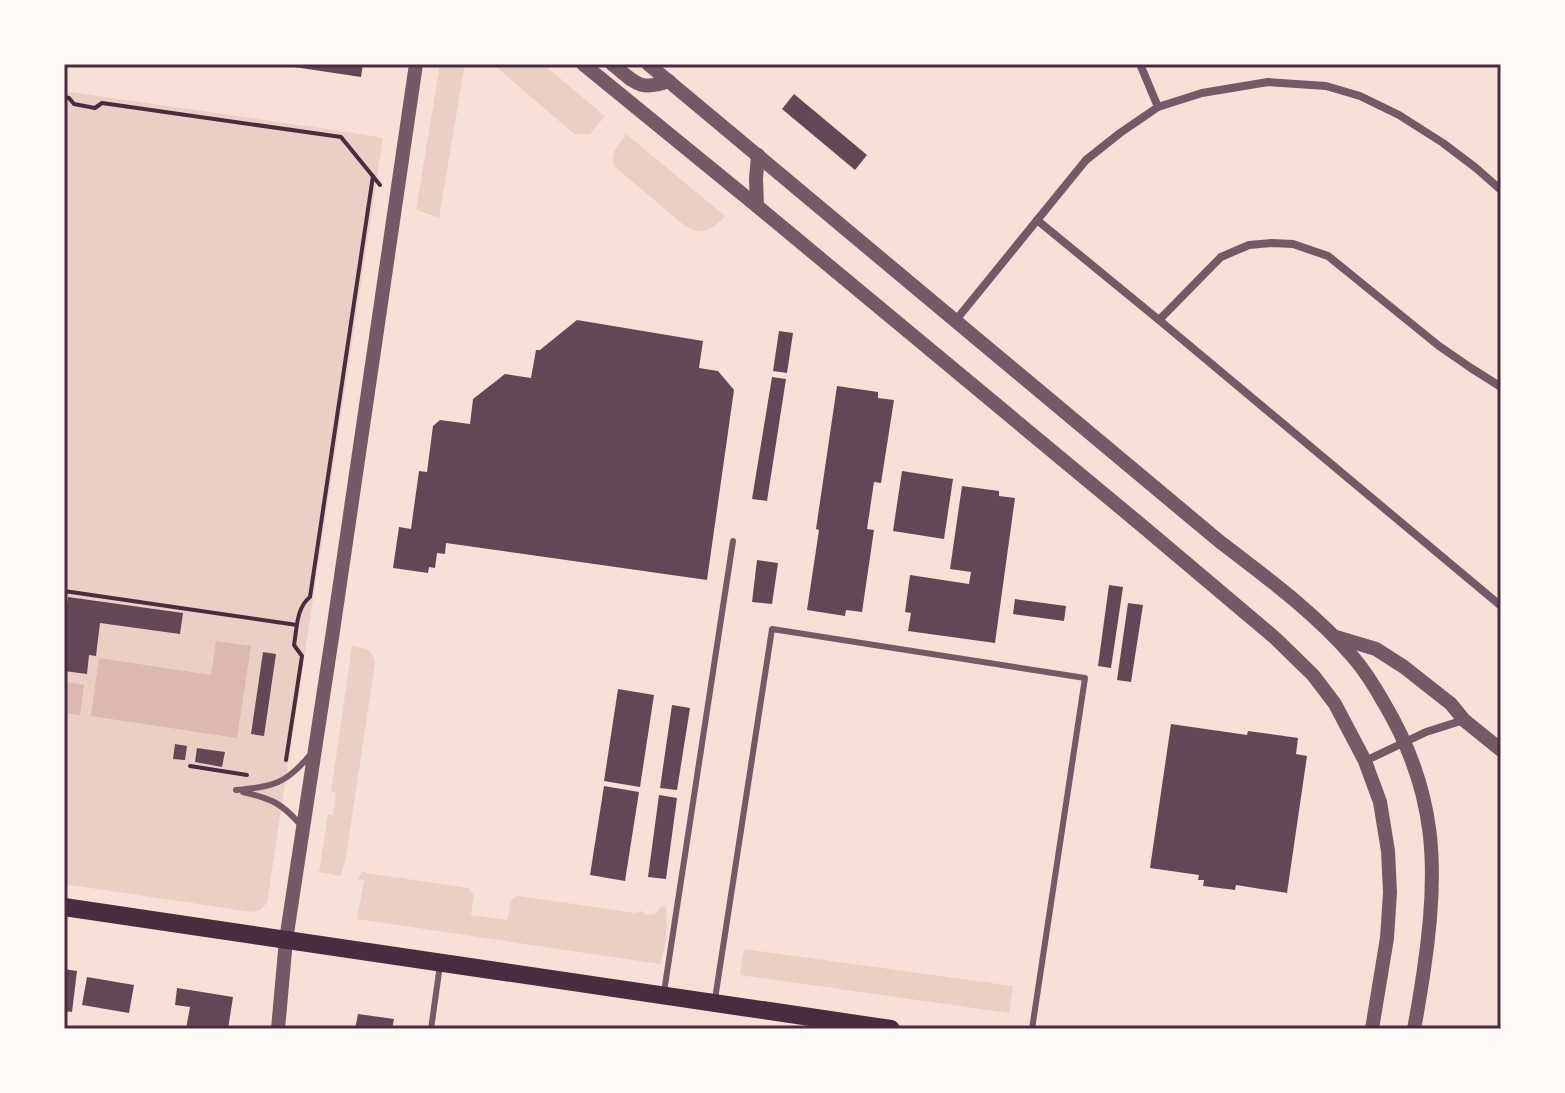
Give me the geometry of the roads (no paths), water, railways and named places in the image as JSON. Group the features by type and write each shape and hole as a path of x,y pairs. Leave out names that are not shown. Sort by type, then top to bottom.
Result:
{"main road":[{"path":"64,907 891,1029"}],"street":[{"path":"278,1029 286,940 416,64"},
{"path":"583,64 1129,514 1285,646 1313,675 1335,704 1365,761 1380,802 1388,851 1390,892 1387,938 1372,1029"},
{"path":"612,64 640,85 654,87 669,81"},
{"path":"648,64 1219,541 1304,608 1354,659 1372,682 1406,741 1427,814 1434,874 1431,921 1414,1029"},
{"path":"1140,64 1158,107"},
{"path":"956,320 1086,160 1158,107 1202,93 1268,82 1326,86 1360,96 1399,115 1443,143 1501,190"},
{"path":"757,206 758,155"},
{"path":"1037,220 1501,606"},
{"path":"1159,320 1221,257 1249,245 1293,244 1328,256 1439,346 1501,387"},
{"path":"1333,636 1376,649 1404,667 1451,704 1464,720 1501,750"},
{"path":"1365,761 1426,732 1464,720"}],"lane":[{"path":"664,995 733,541"},
{"path":"715,1002 772,629 1085,678 1032,1029"},
{"path":"303,827 272,799 236,790 268,787 284,780 300,767 315,748"},
{"path":"431,1029 440,962"}]}
